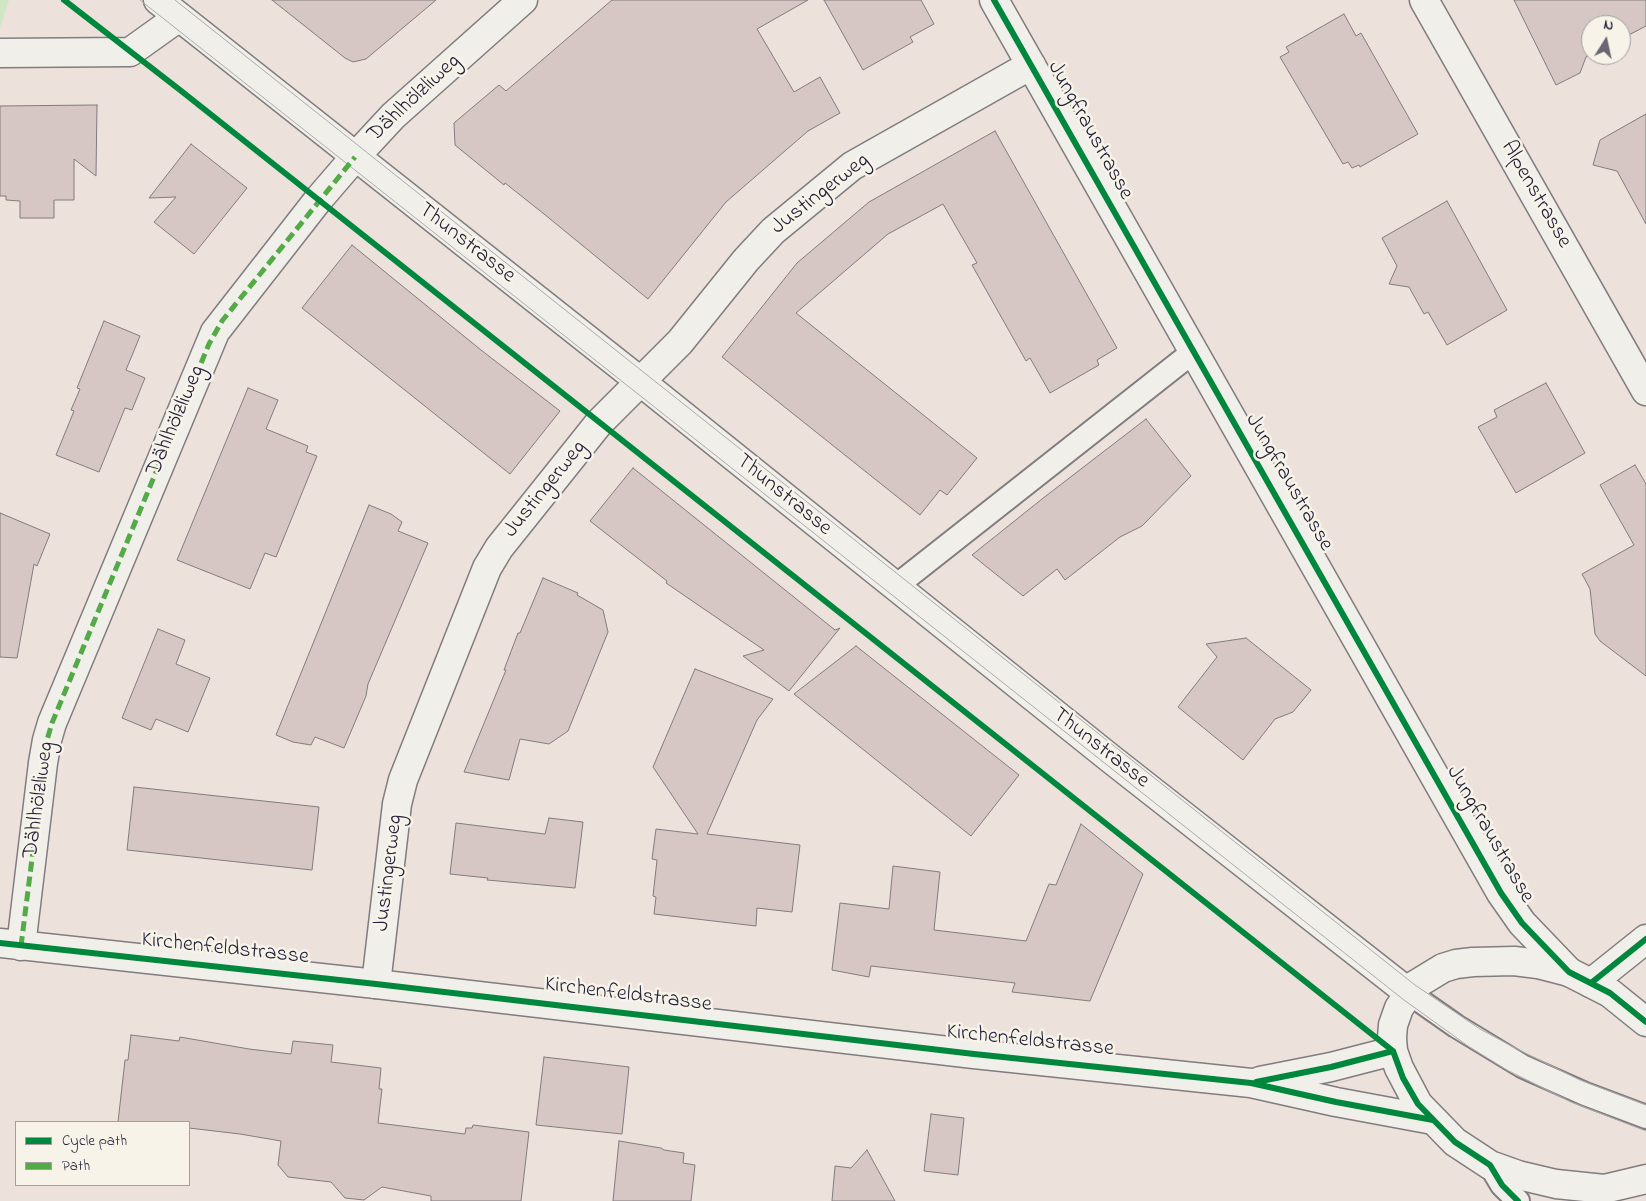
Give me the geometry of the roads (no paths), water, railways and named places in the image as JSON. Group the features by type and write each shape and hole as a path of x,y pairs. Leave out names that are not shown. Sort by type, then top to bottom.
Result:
{"street":[{"name":"Thunstrasse","path":"158,0 641,382 1111,759 1409,992"},
{"name":"Dählhölzliweg","path":"11,944 46,740 215,332 355,157 393,116 523,0"},
{"name":"Jungfraustrasse","path":"994,0 1500,893 1522,923 1580,977"},
{"name":"Alpenstrasse","path":"1424,0 1646,391"},
{"path":"0,53 130,52 179,16"},
{"name":"Justingerweg","path":"376,984 397,804 403,780 487,568 499,548 600,423 680,342 764,240 843,172 1031,65"},
{"path":"1580,977 1646,939"},
{"name":"Kirchenfeldstrasse","path":"11,944 1251,1083 1336,1102 1433,1120"},
{"path":"1646,1022 1610,993 1580,977 1538,964 1514,961 1456,964 1443,968 1415,985 1409,992 1396,1017 1392,1038 1393,1050 1399,1068 1418,1104 1455,1142 1490,1165 1518,1175 1556,1184 1646,1191"},
{"name":"Kirchenfeldstrasse","path":"1251,1083 1331,1067 1393,1050"},
{"path":"1604,1189 1646,1179"}],"lane":[{"path":"896,586 1193,352"},
{"path":"1409,992 1456,1026 1522,1066 1585,1094 1646,1117"},
{"path":"1490,1165 1502,1185 1518,1201"}],"tram line":[{"path":"140,0 1404,1000 1468,1046 1507,1070 1571,1102 1646,1131"},
{"path":"175,0 1415,985 1480,1029 1519,1050 1580,1080 1646,1105"}]}
